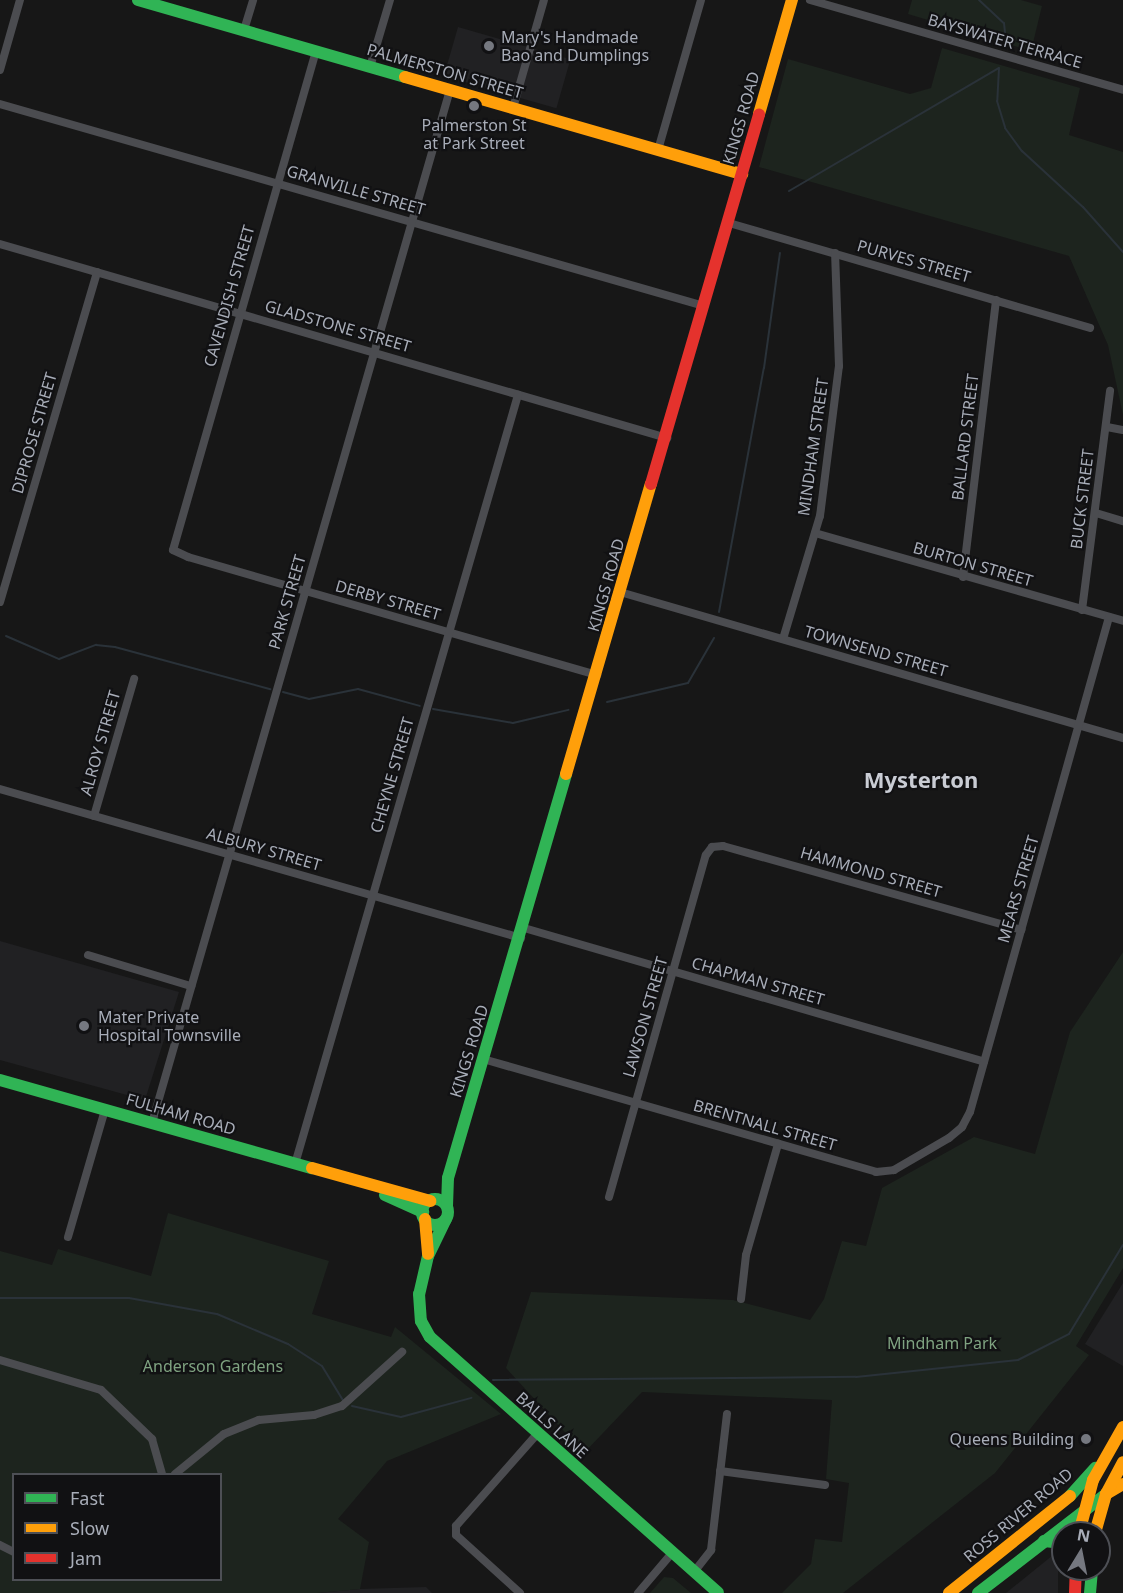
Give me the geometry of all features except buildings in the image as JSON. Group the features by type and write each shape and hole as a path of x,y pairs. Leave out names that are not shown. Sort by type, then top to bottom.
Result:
{"main road":[{"name":"PALMERSTON STREET","path":"138,0 742,174"},
{"name":"KINGS ROAD","path":"446,1219 448,1178 667,438 792,0"},
{"name":"FULHAM ROAD","path":"0,1080 447,1206"},
{"name":"KINGS ROAD","path":"424,1215 448,1178"},
{"name":"FULHAM ROAD","path":"353,1181 424,1215"},
{"path":"424,1215 435,1225 446,1219"},
{"name":"BALLS LANE","path":"424,1215 428,1256"},
{"name":"BALLS LANE","path":"446,1219 428,1256 418,1306 425,1328 435,1343 718,1593"},
{"path":"1082,1521 1103,1458 1123,1427"},
{"name":"ROSS RIVER ROAD","path":"949,1593 1070,1496 1103,1458"},
{"path":"1098,1521 1106,1494 1123,1462"},
{"path":"978,1593 1084,1510 1123,1484"},
{"path":"1044,1541 1051,1542"}],"street":[{"path":"0,70 20,0"},
{"path":"244,30 253,0"},
{"path":"370,67 390,0"},
{"path":"513,108 544,0"},
{"path":"658,150 701,0"},
{"name":"BAYSWATER TERRACE","path":"810,0 1123,90"},
{"name":"CAVENDISH STREET","path":"173,550 316,51"},
{"name":"PARK STREET","path":"152,1123 450,90"},
{"name":"GRANVILLE STREET","path":"0,104 704,306"},
{"name":"PURVES STREET","path":"729,223 1090,328"},
{"name":"GLADSTONE STREET","path":"0,244 667,438"},
{"name":"MINDHAM STREET","path":"783,639 815,533 838,366 834,253"},
{"name":"DIPROSE STREET","path":"0,602 97,272"},
{"name":"BALLARD STREET","path":"963,577 996,300"},
{"name":"BUCK STREET","path":"1082,610 1110,391"},
{"name":"CHEYNE STREET","path":"295,1164 518,395"},
{"path":"1107,426 1123,430"},
{"path":"1096,513 1123,521"},
{"name":"BURTON STREET","path":"815,533 1123,621"},
{"name":"DERBY STREET","path":"173,550 448,633 597,675"},
{"name":"TOWNSEND STREET","path":"620,592 1123,738"},
{"name":"MEARS STREET","path":"984,1062 1081,726 1109,618"},
{"name":"ALROY STREET","path":"94,816 134,679"},
{"name":"ALBURY STREET","path":"0,789 372,896 522,933"},
{"name":"HAMMOND STREET","path":"712,847 723,846 1021,930"},
{"name":"LAWSON STREET","path":"609,1197 706,855 712,847"},
{"name":"CHAPMAN STREET","path":"522,933 673,972 984,1062"},
{"path":"88,956 191,986"},
{"name":"BRENTNALL STREET","path":"483,1059 865,1170 894,1170 962,1127 984,1062"},
{"path":"68,1237 105,1110"},
{"path":"741,1299 746,1255 778,1144"},
{"path":"176,1473 224,1434 259,1420 314,1415 345,1404 402,1352"},
{"path":"0,1360 101,1390 152,1439 162,1473"},
{"path":"694,1572 711,1550 727,1414"},
{"path":"520,1593 456,1535 456,1526 537,1434"},
{"path":"720,1471 825,1485"},
{"path":"638,1593 672,1553"}],"shaded area":[{"path":"458,27 570,59 556,108 444,76"},
{"name":"Mater Private Hospital Townsville","path":"0,941 179,992 145,1100 0,1060"},
{"path":"1123,1283 1123,1366 1085,1344"},
{"path":"1051,1557 1051,1581 1058,1581 1058,1593 1006,1593"},
{"path":"426,1587 432,1593 317,1593 360,1589"}],"green space":[{"path":"912,0 1021,0 1042,6 1031,51 908,14"},
{"path":"942,48 1080,88 1069,135 1123,152 1123,415 1108,345 1069,256 759,167 788,59 910,94 931,88"},
{"name":"Mindham Park","path":"1123,952 1123,1268 1076,1346 1089,1355 995,1473 843,1593 782,1593 811,1564 815,1539 842,1542 849,1483 826,1479 832,1400 642,1392 584,1453 506,1368 531,1292 733,1300 810,1320 824,1299 842,1241 866,1246 882,1188 974,1137 1035,1154 1070,1032"},
{"name":"Anderson Gardens","path":"168,1213 329,1261 312,1314 391,1337 395,1327 501,1414 387,1461 338,1519 369,1542 360,1589 317,1593 0,1593 0,1251 52,1265 58,1249 151,1276"},
{"path":"664,1577 673,1578 691,1593 650,1593"}],"waterway":[{"path":"979,0 1004,23 1006,42"},
{"path":"999,68 997,101 1005,128 1022,151 1083,207 1123,252"},
{"path":"789,191 999,68"},
{"path":"719,612 764,368 780,253"},
{"path":"6,636 59,659 96,645 115,647 270,689"},
{"path":"607,702 688,683 714,638"},
{"path":"283,692 309,699 358,689 420,706"},
{"path":"433,709 513,723 568,710"},
{"path":"493,1380 856,1377 1018,1360 1069,1334 1123,1245"},
{"path":"0,1298 129,1298 217,1314 288,1344 322,1366 344,1402"},
{"path":"352,1406 401,1417 471,1398"}],"traffic: fast":[{"path":"138,0 405,77"},
{"path":"447,1206 448,1178 566,774"},
{"path":"0,1080 312,1168"},
{"path":"385,1195 423,1212"},
{"path":"435,1199 444,1203 448,1212 444,1221 435,1225 426,1221 422,1212 426,1203 435,1199"},
{"path":"446,1219 428,1256 419,1294 421,1321 430,1337 718,1593"},
{"path":"1070,1496 1095,1468"},
{"path":"978,1593 1106,1494"},
{"path":"1044,1541 1051,1542"},
{"path":"1090,1593 1091,1581"}],"traffic: slow":[{"path":"759,114 792,0"},
{"path":"405,77 742,174"},
{"path":"566,774 651,484"},
{"path":"312,1168 430,1201"},
{"path":"425,1219 428,1254"},
{"path":"1082,1521 1093,1480 1123,1427"},
{"path":"1098,1521 1106,1494 1123,1462"},
{"path":"1106,1494 1123,1484"},
{"path":"949,1593 1070,1496"}],"traffic: jam":[{"path":"651,484 759,114"},
{"path":"1075,1593 1076,1581"}],"place":[{"name":"Mary's Handmade Bao and Dumplings","path":"489,46"},
{"name":"Palmerston St at Park Street","path":"474,106"},
{"name":"Mater Private Hospital Townsville","path":"84,1026"},
{"name":"Queens Building","path":"1086,1439"}],"district":[{"name":"Mysterton","path":"921,780"}]}
